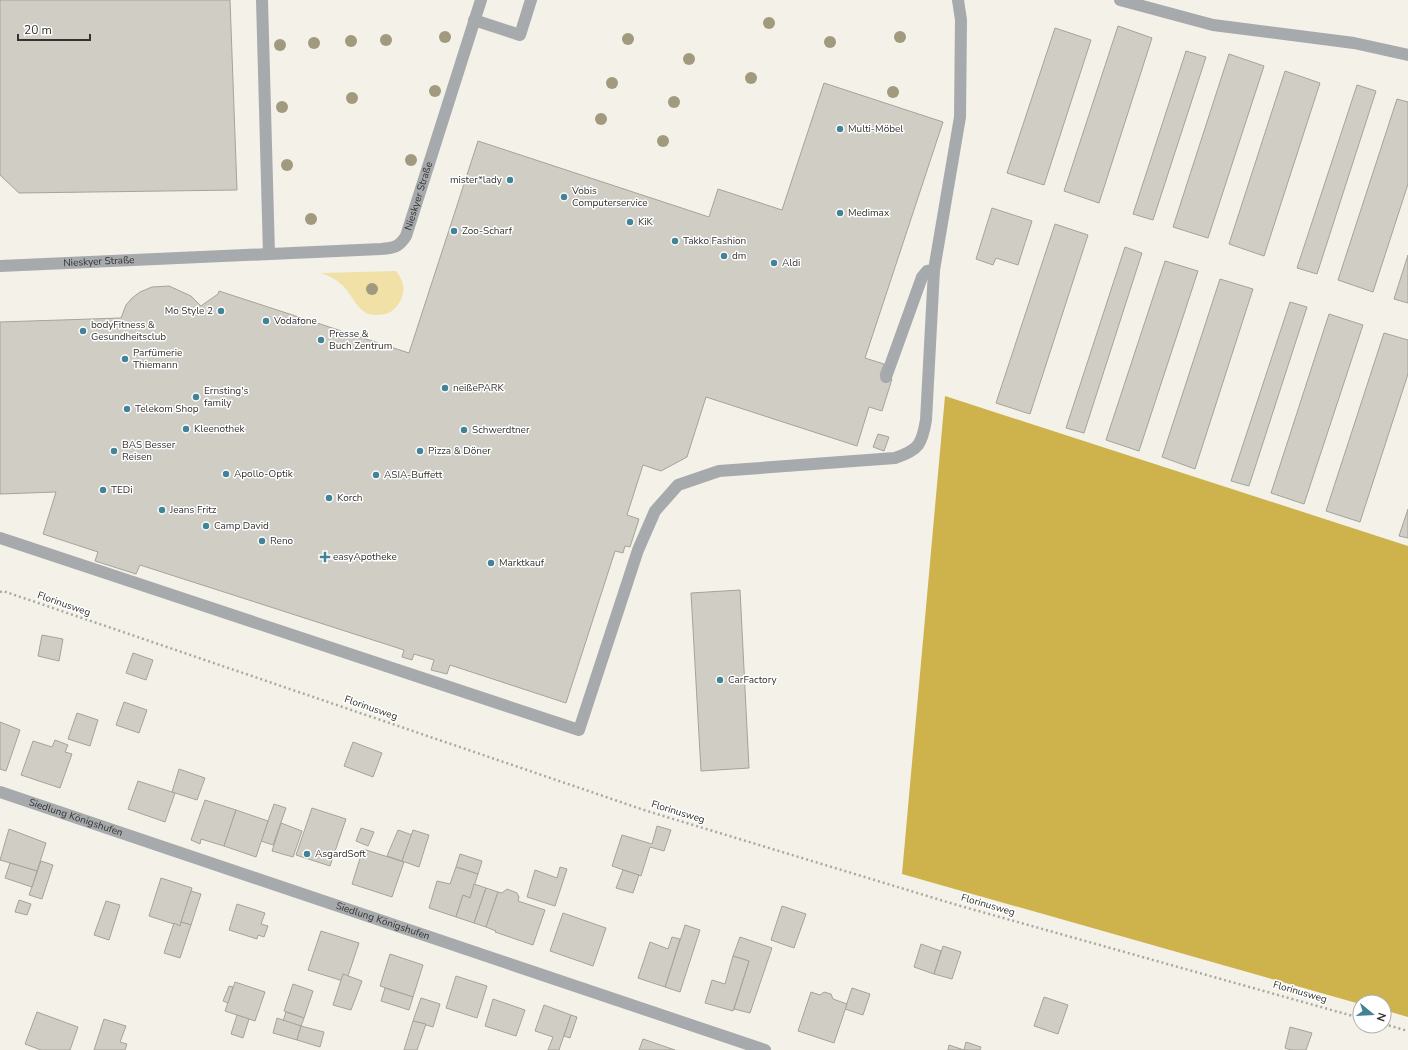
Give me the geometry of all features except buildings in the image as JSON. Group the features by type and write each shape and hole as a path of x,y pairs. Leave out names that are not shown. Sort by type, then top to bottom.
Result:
{"street":[{"path":"262,0 269,254"},
{"name":"Nieskyer Straße","path":"0,266 386,249 401,244 406,236 481,0"},
{"path":"474,20 520,35 531,0"},
{"path":"0,538 579,730 638,550 655,511 678,485 719,471 895,458 908,454 918,447 924,434 926,420 934,270 960,117 961,20 958,0"},
{"path":"1120,0 1213,25 1354,43 1408,55"},
{"path":"886,377 922,277 927,271 934,270"},
{"name":"Siedlung Königshufen","path":"0,792 765,1050"}],"path":[{"name":"Florinusweg","path":"0,592 647,811 957,905 1352,1016"},
{"path":"1392,1026 1408,1031"}],"shaded area":[{"path":"396,271 403,284 402,298 392,311 387,314 379,315 365,312 340,283 321,273"},
{"path":"945,396 1408,546 1408,1017 1392,1012 1392,994 1352,994 1352,1002 902,874"}],"place":[{"name":"Multi-Möbel","path":"840,129"},
{"name":"mister*lady","path":"510,180"},
{"name":"Vobis Computerservice","path":"564,197"},
{"name":"Medimax","path":"840,213"},
{"name":"KiK","path":"630,222"},
{"name":"Zoo-Scharf","path":"454,231"},
{"name":"Takko Fashion","path":"675,241"},
{"name":"dm","path":"724,256"},
{"name":"Aldi","path":"774,263"},
{"name":"Mo Style 2","path":"221,311"},
{"name":"Vodafone","path":"266,321"},
{"name":"bodyFitness & Gesundheitsclub","path":"83,331"},
{"name":"Presse & Buch Zentrum","path":"321,340"},
{"name":"Parfümerie Thiemann","path":"125,359"},
{"name":"neißePARK","path":"445,388"},
{"name":"Ernsting's family","path":"196,397"},
{"name":"Telekom Shop","path":"127,409"},
{"name":"Kleenothek","path":"186,429"},
{"name":"Schwerdtner","path":"464,430"},
{"name":"BAS Besser Reisen","path":"114,451"},
{"name":"Pizza & Döner","path":"420,451"},
{"name":"Apollo-Optik","path":"226,474"},
{"name":"ASIA-Buffett","path":"376,475"},
{"name":"TEDi","path":"103,490"},
{"name":"Korch","path":"329,498"},
{"name":"Jeans Fritz","path":"162,510"},
{"name":"Camp David","path":"206,526"},
{"name":"Reno","path":"262,541"},
{"name":"easyApotheke","path":"325,557"},
{"name":"Marktkauf","path":"491,563"},
{"name":"CarFactory","path":"720,680"},
{"name":"AsgardSoft","path":"307,854"}]}
